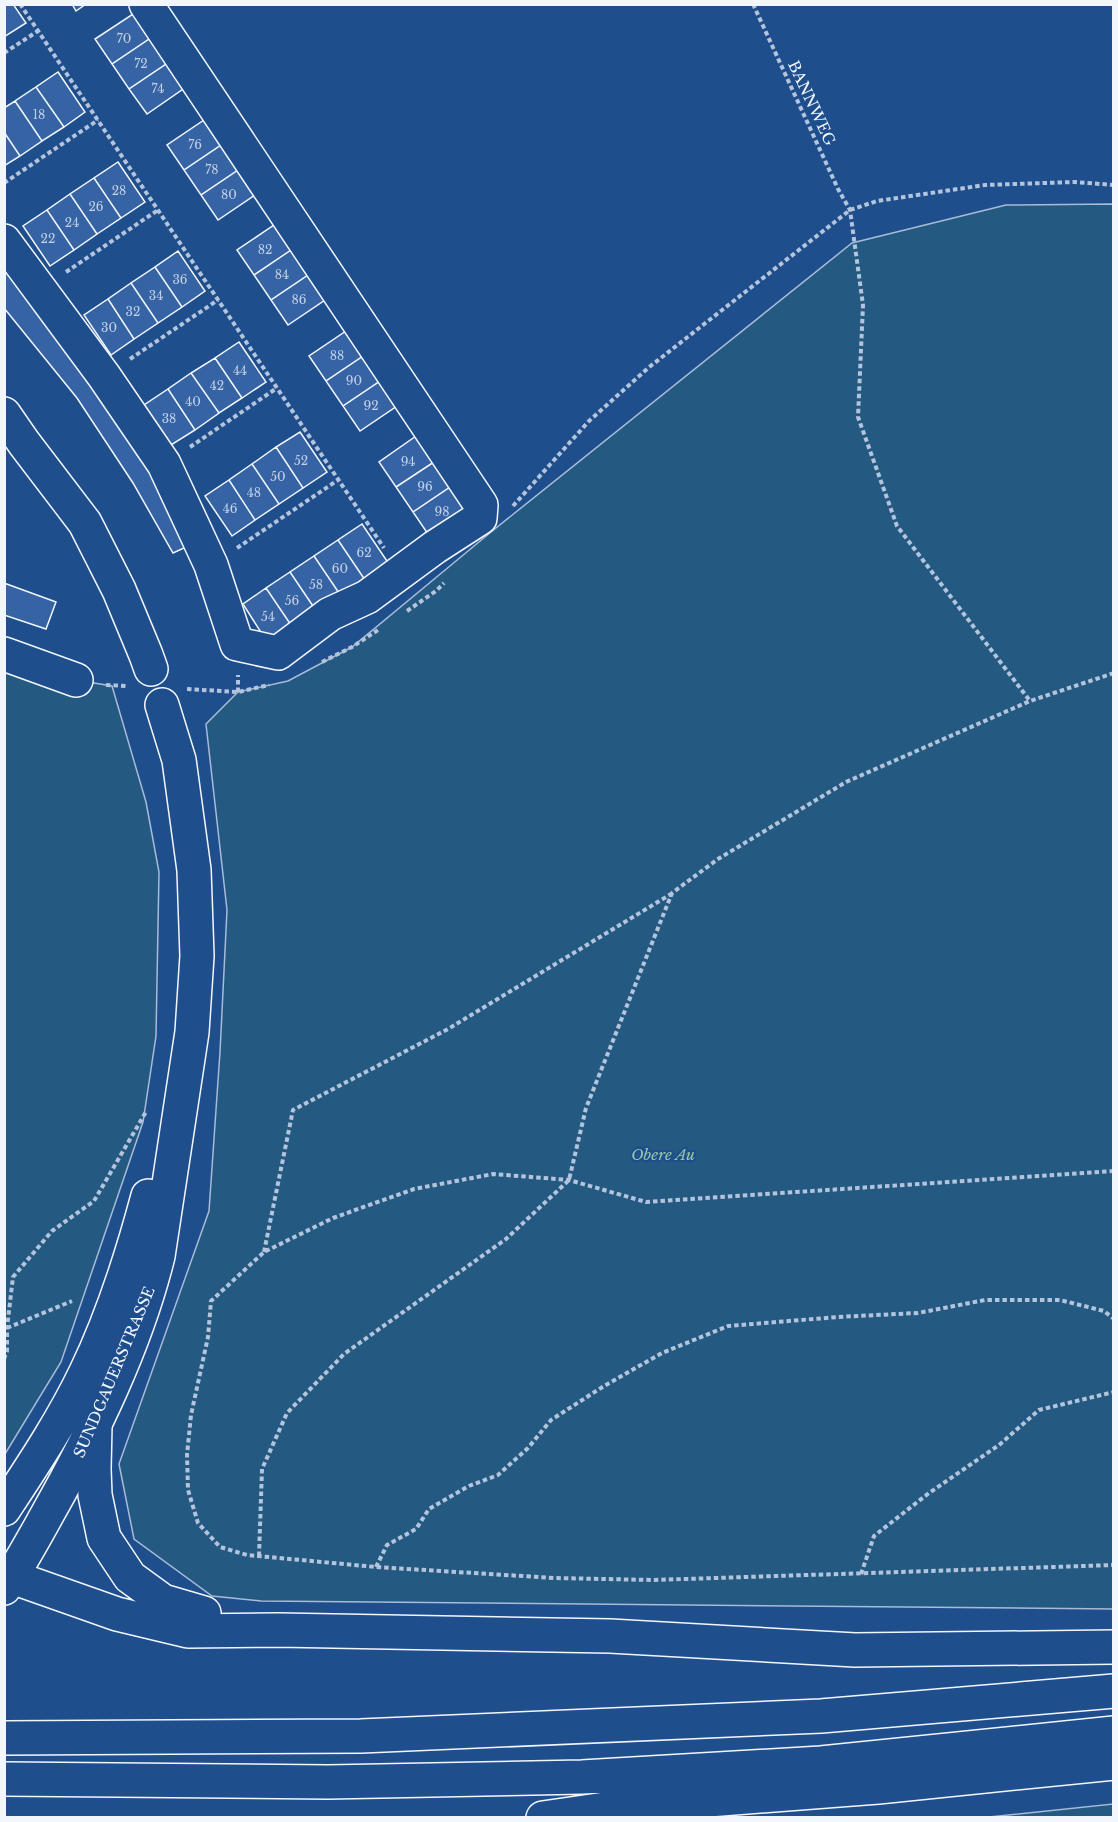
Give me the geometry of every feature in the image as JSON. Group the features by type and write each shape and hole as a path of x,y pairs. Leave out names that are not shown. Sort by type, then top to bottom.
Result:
{"main road":[{"path":"4,240 104,376 164,464 211,565 237,644 278,652 330,614 367,597 435,547 480,518 481,505 146,4"},
{"path":"4,414 14,431 85,524 118,590 151,669"},
{"path":"4,654 76,680"},
{"name":"SUNDGAUERSTRASSE","path":"7,1581 73,1469 95,1425 149,1290 158,1256 192,1032 197,956 194,870 179,760 162,705"},
{"name":"SUNDGAUERSTRASSE","path":"4,1509 48,1442 86,1372 126,1276 192,1032"},
{"path":"95,1425 95,1495 102,1528 105,1538 130,1576 163,1601 279,1630"},
{"path":"7,1581 117,1614 188,1631 279,1630 610,1636 855,1650 1113,1647"},
{"path":"4,1738 373,1735 821,1716 1113,1691"},
{"path":"4,1779 328,1782 582,1777 821,1762 1113,1733"},
{"path":"543,1818 619,1807 878,1787 1113,1762"}],"path":[{"path":"20,4 401,573"},
{"name":"BANNWEG","path":"753,4 850,210"},
{"path":"4,53 38,31"},
{"path":"4,183 98,120"},
{"path":"512,507 589,421 648,368 850,210 877,201 985,185 1075,182 1113,186"},
{"path":"41,289 158,210"},
{"path":"850,210 863,305 858,417 897,526 1030,701"},
{"path":"104,376 218,300"},
{"path":"164,464 277,388"},
{"path":"211,565 338,480"},
{"path":"264,1252 293,1110 448,1029 672,893 718,859 846,782 1030,701 1113,673"},
{"path":"238,678 238,692"},
{"path":"259,1556 262,1469 287,1413 344,1354 506,1239 569,1180 586,1108 672,893"},
{"path":"4,1359 7,1352 5,1328 13,1277 52,1231 94,1200 148,1108"},
{"path":"1113,1171 646,1202 569,1180 493,1174 414,1189 333,1218 264,1252 210,1301 208,1337 191,1415 187,1455 188,1490 198,1523 220,1548 259,1556 376,1567 554,1578 654,1580 1113,1565"},
{"path":"376,1567 387,1545 416,1528 429,1509 470,1486 498,1476 528,1448 552,1420 604,1386 662,1353 728,1326 918,1313 985,1300 1060,1300 1104,1311 1113,1319"},
{"path":"5,1328 72,1301"},
{"path":"861,1574 874,1536 999,1445 1039,1410 1113,1392"}],"green space":[{"name":"Obere Au","path":"1113,204 1113,1609 261,1601 212,1596 134,1539 119,1464 209,1211 227,910 206,724 238,692 288,681 352,647 491,532 852,243 1006,205"},
{"path":"5,654 76,680 112,686 146,802 159,872 156,1036 143,1122 61,1362 5,1454"},
{"path":"1113,1804 1113,1817 989,1817"}],"building":[{"path":"4,4 13,4 26,23 4,37"},
{"path":"72,4 86,4 76,11"},
{"path":"136,12 152,37 112,64 95,39"},
{"path":"152,37 169,62 129,89 112,64"},
{"path":"169,62 186,87 147,114 129,89"},
{"path":"58,72 85,112 64,127 36,87"},
{"path":"36,87 64,127 42,141 15,101"},
{"path":"15,101 42,141 20,156 4,132 4,108"},
{"path":"207,118 224,143 184,170 167,145"},
{"path":"4,132 20,156 4,166"},
{"path":"224,143 241,168 201,195 184,170"},
{"path":"118,162 145,202 121,218 94,178"},
{"path":"241,168 258,193 218,220 201,195"},
{"path":"94,178 121,218 97,234 70,194"},
{"path":"70,194 97,234 74,250 47,210"},
{"path":"47,210 74,250 50,266 23,226"},
{"path":"277,223 294,248 254,275 237,250"},
{"path":"294,248 311,273 271,300 254,275"},
{"path":"178,251 205,291 182,307 155,267"},
{"path":"4,264 155,472 193,544 173,553 133,483 77,398 4,308"},
{"path":"155,267 182,307 158,323 131,283"},
{"path":"311,273 328,298 288,325 271,300"},
{"path":"131,283 158,323 134,339 108,299"},
{"path":"108,299 134,339 111,355 84,315"},
{"path":"349,329 366,354 326,381 309,356"},
{"path":"239,342 266,382 242,398 215,358"},
{"path":"366,354 383,379 343,406 326,381"},
{"path":"215,358 242,398 219,413 191,373"},
{"path":"191,373 219,413 195,430 168,389"},
{"path":"383,379 400,404 360,431 343,406"},
{"path":"168,389 195,430 171,445 144,405"},
{"path":"300,432 327,472 303,488 276,447"},
{"path":"419,434 437,460 396,487 379,462"},
{"path":"276,447 303,488 279,504 252,464"},
{"path":"437,460 453,485 413,512 396,487"},
{"path":"252,464 279,504 255,520 229,480"},
{"path":"229,480 255,520 232,536 205,496"},
{"path":"453,485 470,510 430,537 413,512"},
{"path":"362,524 389,564 365,580 338,540"},
{"path":"338,540 365,580 341,596 314,556"},
{"path":"314,556 341,596 317,612 290,572"},
{"path":"290,572 317,612 293,628 266,588"},
{"path":"4,583 56,602 46,629 4,615"},
{"path":"266,588 293,628 269,645 243,604"}]}
